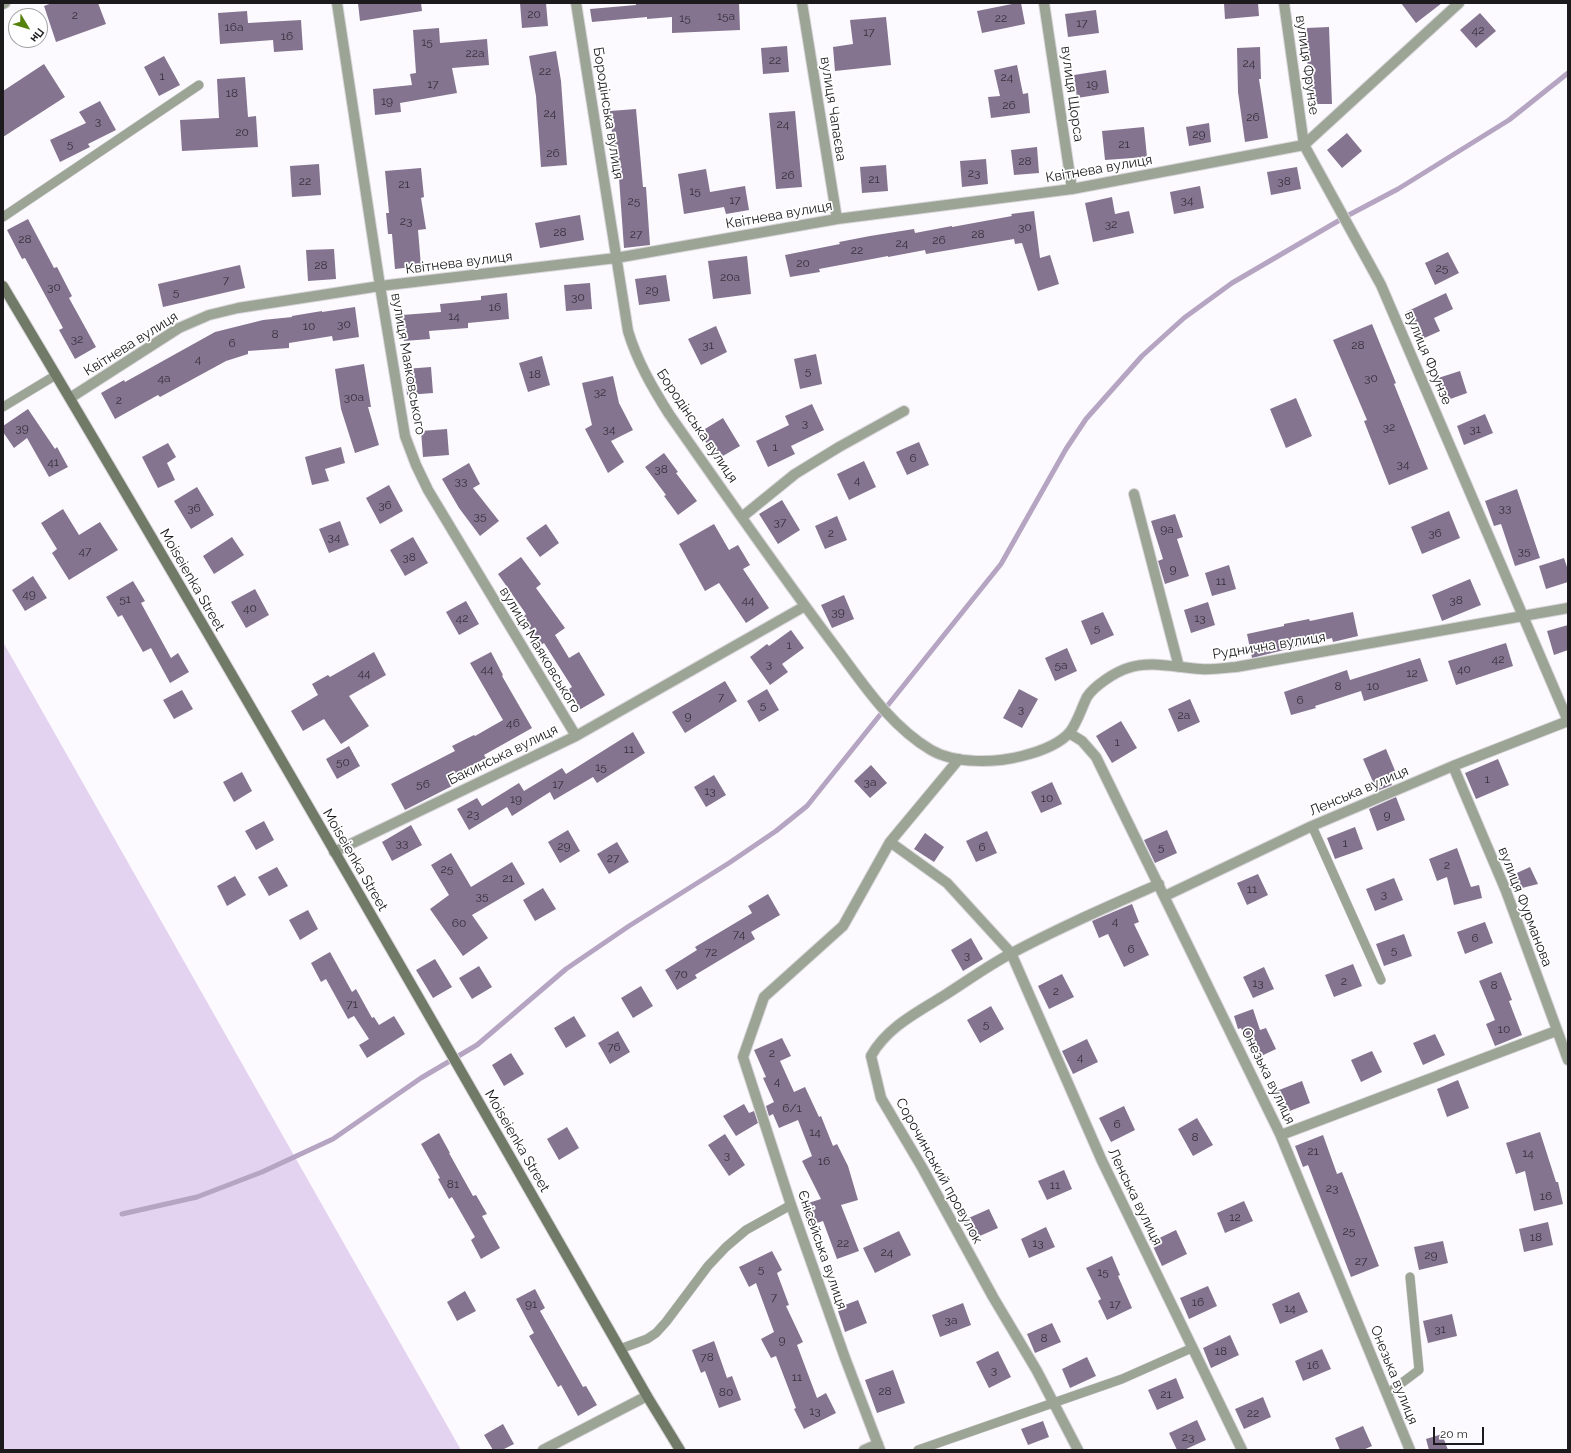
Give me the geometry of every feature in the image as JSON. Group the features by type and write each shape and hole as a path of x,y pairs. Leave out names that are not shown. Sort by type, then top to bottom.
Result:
{"street":[{"name":"вулиця Маяковського","path":"337,3 380,286 405,436 416,465 428,490 576,736"},
{"name":"Бородінська вулиця","path":"576,3 628,331 635,352 649,381 669,414 805,606 877,702 899,726"},
{"name":"вулиця Чапаєва","path":"802,3 837,220"},
{"name":"вулиця Щорса","path":"1044,3 1072,189"},
{"name":"вулиця Фрунзе","path":"1284,3 1304,145 1381,285 1568,721"},
{"path":"1304,145 1459,3"},
{"name":"Квітнева вулиця","path":"70,398 179,328 209,315 238,308 380,286 616,258 837,220 1072,189 1304,145"},
{"name":"Moiseienka Street","path":"3,286 70,398 334,852 647,1396 680,1450"},
{"path":"742,517 795,474 839,447 904,411"},
{"path":"1134,494 1179,667"},
{"name":"Бакинська вулиця","path":"334,852 576,736 805,606"},
{"name":"Руднична вулиця","path":"899,726 933,751 959,759 990,761 1022,756 1051,746 1069,733 1079,717 1088,696 1103,681 1127,668 1146,664 1203,669 1236,667 1568,608"},
{"name":"Ленська вулиця","path":"1165,896 1312,826 1453,766 1568,721"},
{"name":"Онезька вулиця","path":"1069,733 1082,741 1096,757 1281,1136 1410,1450"},
{"path":"890,842 959,759"},
{"name":"вулиця Фурманова","path":"1453,766 1506,892 1556,1031 1568,1060"},
{"name":"Ленська вулиця","path":"890,842 947,883 1011,953 1102,1161 1242,1450"},
{"name":"Єнісейська вулиця","path":"879,1447 845,1358 791,1205 743,1057 764,997 843,926 890,842"},
{"path":"1011,953 1078,920 1159,884"},
{"name":"Сорочинський провулок","path":"1011,953 904,1021 887,1034 871,1056 881,1098 923,1169 993,1296 1037,1371 1078,1450"},
{"path":"1281,1136 1556,1031"},
{"path":"542,1450 647,1396"},
{"path":"864,1450 879,1447"}],"lane":[{"path":"3,217 199,85"},
{"path":"3,407 56,375"},
{"path":"1312,826 1381,980"},
{"path":"620,1349 647,1339 656,1333 708,1266 726,1247 746,1230 791,1205"},
{"path":"1387,1394 1419,1370 1410,1277"},
{"path":"918,1450 1122,1378 1192,1348"}],"shaded area":[{"path":"3,642 461,1450 3,1450"}],"building":[{"path":"52,3 98,3 106,24 56,42 48,18 48,8 45,8 44,6"},
{"path":"358,3 421,3 422,11 360,21"},
{"path":"520,3 546,3 548,26 522,28"},
{"path":"636,3 739,3 740,30 672,33 672,17 647,19 647,17 592,22 590,9 636,5"},
{"path":"1021,3 1025,24 982,33 977,11"},
{"path":"1224,3 1258,3 1259,16 1225,19"},
{"path":"1401,3 1442,3 1416,23"},
{"path":"1096,10 1099,33 1068,37 1065,14"},
{"path":"247,11 248,23 301,20 303,50 274,52 273,40 220,44 218,13"},
{"path":"1480,13 1496,31 1476,48 1460,30"},
{"path":"886,17 891,65 835,71 833,47 853,44 850,20"},
{"path":"1329,27 1332,104 1309,104 1306,28"},
{"path":"439,28 440,43 487,39 489,65 452,68 457,93 400,103 401,112 375,115 373,89 412,85 410,74 416,73 413,30"},
{"path":"787,46 789,72 763,74 761,48"},
{"path":"1260,47 1261,79 1259,79 1268,138 1245,142 1238,92 1237,48"},
{"path":"556,51 561,81 567,165 541,167 536,96 529,56"},
{"path":"164,56 180,85 159,96 144,67"},
{"path":"44,64 65,97 3,137 3,91"},
{"path":"1017,65 1023,94 1028,93 1030,113 991,118 988,97 1000,96 994,70"},
{"path":"1106,70 1109,93 1077,98 1074,75"},
{"path":"245,77 248,117 256,116 258,147 182,151 180,120 219,118 217,79"},
{"path":"100,101 116,130 88,144 90,147 60,162 50,140 86,123 79,112"},
{"path":"636,109 643,187 646,187 650,245 624,248 619,178 616,179 610,111"},
{"path":"795,111 802,187 776,189 769,113"},
{"path":"1209,123 1211,142 1189,146 1186,127"},
{"path":"1144,127 1147,157 1105,160 1102,131"},
{"path":"1347,133 1362,151 1342,168 1327,150"},
{"path":"1037,147 1039,173 1014,175 1011,150"},
{"path":"986,159 988,184 962,187 960,161"},
{"path":"319,164 321,195 292,197 290,166"},
{"path":"886,165 888,191 862,193 860,167"},
{"path":"1297,167 1301,189 1271,195 1267,172"},
{"path":"421,168 424,197 421,198 426,229 418,230 421,266 395,269 392,234 388,234 386,213 389,213 385,171"},
{"path":"706,169 710,192 745,186 749,210 726,214 724,207 684,214 678,174"},
{"path":"1200,186 1204,208 1174,214 1170,192"},
{"path":"1112,197 1115,214 1129,211 1134,233 1093,242 1085,203"},
{"path":"1034,211 1040,258 1050,255 1059,284 1038,291 1022,243 1015,244 1014,239 926,254 925,250 888,256 819,269 820,272 790,277 785,255 840,244 839,242 870,236 914,229 915,233 1012,216 1011,214"},
{"path":"580,215 584,240 540,248 535,223"},
{"path":"28,219 54,268 57,267 72,296 69,298 96,347 75,359 59,330 63,328 25,258 22,259 7,230"},
{"path":"334,249 336,279 308,281 306,250"},
{"path":"1448,252 1459,273 1435,285 1425,263"},
{"path":"747,256 751,294 713,299 708,261"},
{"path":"240,265 245,288 163,307 158,284"},
{"path":"666,275 670,301 639,305 635,279"},
{"path":"590,283 592,309 566,311 564,285"},
{"path":"507,293 509,319 468,323 468,328 429,331 430,339 404,341 402,315 441,312 440,304 481,300 481,296"},
{"path":"1446,293 1453,309 1434,318 1440,331 1420,340 1406,312"},
{"path":"355,307 359,337 333,341 332,336 289,343 289,348 248,351 248,354 226,361 160,397 158,395 115,419 101,393 124,380 125,382 215,332 263,320"},
{"path":"1372,324 1428,469 1389,485 1364,421 1367,420 1333,340"},
{"path":"716,326 727,352 701,365 688,339"},
{"path":"816,354 822,384 800,389 794,359"},
{"path":"542,356 550,385 528,392 519,363"},
{"path":"364,364 371,407 368,407 379,445 355,453 341,409 335,369"},
{"path":"431,367 433,393 407,395 405,369"},
{"path":"1460,371 1467,393 1442,402 1435,379"},
{"path":"613,376 619,403 633,430 611,441 624,462 608,473 585,429 592,425 582,383"},
{"path":"1296,398 1312,436 1286,448 1270,409"},
{"path":"812,404 824,430 791,446 795,454 768,467 756,441 789,425 785,416"},
{"path":"28,409 55,449 57,447 68,467 49,477 27,438 14,448 3,432 3,426"},
{"path":"1485,414 1493,433 1464,445 1457,426"},
{"path":"723,418 740,446 716,460 700,432"},
{"path":"447,429 449,455 423,457 421,431"},
{"path":"919,442 929,465 907,475 896,452"},
{"path":"168,443 176,457 167,463 175,480 158,488 142,457"},
{"path":"341,447 345,463 325,469 329,481 312,485 305,457"},
{"path":"664,453 678,472 676,473 697,501 678,515 664,496 666,495 645,467"},
{"path":"864,461 876,487 849,500 837,474"},
{"path":"469,463 480,484 473,488 499,521 480,536 459,508 442,479"},
{"path":"389,485 403,511 380,524 366,498"},
{"path":"197,487 214,515 191,529 174,501"},
{"path":"1517,489 1540,558 1515,566 1501,524 1494,526 1485,501"},
{"path":"782,500 800,530 778,544 759,514"},
{"path":"63,509 79,535 100,522 118,550 69,580 52,553 57,549 41,523"},
{"path":"1449,511 1460,538 1422,554 1411,527"},
{"path":"1175,514 1183,537 1177,539 1189,576 1165,584 1158,561 1163,559 1151,521"},
{"path":"837,516 847,540 825,549 815,526"},
{"path":"340,521 349,545 329,553 319,529"},
{"path":"546,524 559,543 540,557 526,538"},
{"path":"714,524 729,550 738,545 750,565 743,569 769,608 746,623 719,583 705,591 679,544"},
{"path":"232,537 244,555 214,574 203,556"},
{"path":"413,537 428,563 405,576 390,550"},
{"path":"521,557 541,584 536,588 565,628 555,635 569,658 579,652 605,695 579,710 567,690 572,687 544,643 541,645 522,618 526,614 498,574"},
{"path":"1564,558 1568,570 1568,582 1546,589 1539,566"},
{"path":"1229,565 1236,589 1212,596 1205,573"},
{"path":"33,576 47,598 25,611 12,590"},
{"path":"1470,579 1481,605 1442,621 1432,595"},
{"path":"133,581 145,601 141,603 171,658 178,653 189,672 170,683 151,648 143,652 122,615 118,617 106,597"},
{"path":"255,589 269,615 246,628 231,602"},
{"path":"844,595 854,619 832,628 821,605"},
{"path":"466,601 479,624 459,635 446,612"},
{"path":"1208,602 1215,625 1191,633 1184,610"},
{"path":"1103,612 1114,635 1091,645 1081,621"},
{"path":"1353,612 1358,636 1333,642 1332,638 1252,658 1247,634 1284,626 1284,624 1309,619 1310,621"},
{"path":"1568,625 1568,650 1554,655 1547,631"},
{"path":"791,630 804,648 782,664 788,672 770,685 750,657 767,644 769,646"},
{"path":"1506,643 1513,666 1456,685 1448,661"},
{"path":"1067,648 1077,671 1055,681 1045,658"},
{"path":"374,652 386,675 349,696 369,726 341,744 324,719 303,731 291,711 318,695 312,684 328,675 330,677"},
{"path":"491,652 503,675 502,676 532,728 484,755 486,758 450,777 454,785 405,810 391,784 455,751 452,746 474,735 475,736 503,720 470,663"},
{"path":"1420,658 1428,681 1364,701 1361,691 1315,706 1316,708 1291,715 1284,692 1347,670 1350,680"},
{"path":"725,681 737,701 685,733 672,712"},
{"path":"767,689 779,710 759,722 747,701"},
{"path":"1019,689 1038,699 1022,728 1003,718"},
{"path":"182,690 193,709 174,719 163,700"},
{"path":"1190,699 1200,722 1178,732 1168,709"},
{"path":"1121,721 1137,748 1112,763 1096,736"},
{"path":"633,732 645,753 597,783 593,777 554,800 550,792 512,816 507,807 469,830 457,809 477,798 482,806 519,783 524,791 562,768 566,774"},
{"path":"349,746 360,766 337,779 326,759"},
{"path":"1386,749 1396,773 1388,776 1392,785 1377,791 1363,759"},
{"path":"1498,759 1509,785 1476,799 1465,773"},
{"path":"871,765 887,783 870,798 854,781"},
{"path":"242,772 252,791 234,802 223,782"},
{"path":"714,775 726,795 706,807 694,787"},
{"path":"1052,782 1062,804 1041,813 1031,792"},
{"path":"1396,797 1405,820 1377,831 1369,809"},
{"path":"264,821 274,840 256,850 245,831"},
{"path":"411,825 422,845 392,861 382,842"},
{"path":"1355,827 1363,849 1335,859 1327,838"},
{"path":"568,830 580,851 560,863 548,842"},
{"path":"1167,830 1177,853 1155,863 1144,840"},
{"path":"987,831 997,853 976,862 966,841"},
{"path":"925,833 944,847 934,862 914,849"},
{"path":"617,842 629,862 609,874 597,854"},
{"path":"1457,848 1471,887 1479,885 1482,898 1454,905 1447,877 1437,881 1429,859"},
{"path":"451,853 471,887 512,862 525,884 472,915 488,938 463,956 430,909 449,895 431,865"},
{"path":"277,867 288,886 269,896 258,877"},
{"path":"1530,867 1538,884 1514,890 1508,877"},
{"path":"1258,874 1268,895 1247,905 1237,883"},
{"path":"235,876 246,895 227,906 217,886"},
{"path":"1394,878 1403,900 1375,911 1366,889"},
{"path":"543,888 556,909 535,921 523,900"},
{"path":"768,894 780,915 751,932 755,939 695,975 697,978 677,990 665,970 697,950 695,947 752,913 748,906"},
{"path":"1132,904 1139,922 1134,924 1149,955 1124,967 1108,934 1099,938 1092,921"},
{"path":"308,910 318,929 300,940 289,920"},
{"path":"1485,922 1493,943 1465,954 1457,932"},
{"path":"1404,934 1412,956 1384,966 1376,944"},
{"path":"971,938 983,959 963,971 951,950"},
{"path":"330,952 352,992 356,989 372,1018 374,1017 379,1025 394,1016 405,1034 367,1058 359,1045 369,1039 354,1016 348,1019 326,979 321,982 311,963"},
{"path":"435,959 452,987 433,998 416,970"},
{"path":"1353,964 1362,986 1334,997 1325,975"},
{"path":"479,966 492,987 472,999 459,978"},
{"path":"1264,967 1274,989 1253,998 1243,977"},
{"path":"1501,972 1512,1000 1509,1001 1522,1035 1495,1046 1486,1024 1495,1020 1479,981"},
{"path":"1062,974 1074,997 1049,1009 1038,986"},
{"path":"641,986 653,1006 633,1018 621,998"},
{"path":"991,1006 1004,1029 980,1043 967,1020"},
{"path":"1253,1009 1260,1030 1266,1028 1276,1049 1255,1059 1241,1028 1238,1029 1234,1016"},
{"path":"574,1016 586,1036 566,1048 554,1028"},
{"path":"618,1031 630,1052 610,1064 598,1043"},
{"path":"1435,1034 1445,1055 1423,1065 1413,1043"},
{"path":"782,1038 791,1056 780,1061 794,1092 805,1087 819,1117 821,1116 833,1146 837,1144 848,1166 858,1200 841,1205 859,1251 837,1259 823,1221 808,1226 802,1205 821,1199 802,1161 812,1156 798,1120 779,1128 773,1114 769,1116 766,1106 774,1102 763,1078 766,1077 754,1050"},
{"path":"1087,1039 1098,1062 1073,1074 1062,1051"},
{"path":"1372,1051 1382,1072 1361,1082 1351,1060"},
{"path":"511,1053 524,1074 504,1086 492,1065"},
{"path":"1458,1080 1469,1108 1447,1117 1437,1089"},
{"path":"1302,1081 1310,1103 1282,1114 1274,1092"},
{"path":"744,1104 749,1113 754,1111 758,1123 736,1136 723,1116"},
{"path":"1124,1106 1135,1130 1111,1142 1099,1118"},
{"path":"1197,1118 1213,1145 1193,1156 1178,1129"},
{"path":"567,1127 579,1148 559,1160 547,1139"},
{"path":"1540,1132 1556,1182 1558,1182 1563,1204 1534,1211 1525,1171 1516,1174 1506,1143"},
{"path":"439,1133 473,1196 476,1195 487,1214 482,1216 500,1248 481,1259 471,1240 475,1237 452,1197 449,1199 438,1179 440,1178 421,1144"},
{"path":"725,1134 745,1165 729,1176 708,1145"},
{"path":"1323,1135 1337,1174 1342,1172 1379,1266 1351,1277 1308,1165 1303,1167 1295,1146"},
{"path":"1064,1170 1072,1189 1047,1200 1038,1181"},
{"path":"1244,1201 1253,1221 1225,1233 1217,1213"},
{"path":"989,1209 998,1228 973,1239 964,1220"},
{"path":"1548,1222 1553,1245 1524,1252 1519,1229"},
{"path":"1046,1227 1055,1247 1029,1258 1021,1239"},
{"path":"1176,1230 1187,1254 1162,1266 1151,1242"},
{"path":"899,1231 911,1255 875,1273 863,1248"},
{"path":"1443,1241 1448,1263 1419,1270 1414,1247"},
{"path":"772,1251 782,1270 777,1273 789,1305 786,1306 803,1342 797,1345 817,1398 826,1393 836,1413 804,1429 794,1409 796,1408 776,1356 771,1358 761,1339 774,1332 756,1283 749,1287 739,1267"},
{"path":"1112,1256 1120,1275 1118,1276 1132,1308 1107,1320 1098,1301 1101,1299 1086,1268"},
{"path":"1208,1286 1217,1306 1189,1319 1180,1298"},
{"path":"535,1289 545,1308 540,1311 583,1387 586,1386 597,1405 578,1416 561,1385 558,1387 529,1336 534,1333 516,1299"},
{"path":"465,1291 476,1311 457,1321 447,1302"},
{"path":"1299,1292 1308,1312 1280,1324 1272,1304"},
{"path":"858,1300 867,1323 845,1332 837,1308"},
{"path":"963,1303 971,1325 940,1337 932,1315"},
{"path":"1452,1314 1457,1336 1428,1343 1423,1321"},
{"path":"1052,1323 1061,1342 1035,1353 1027,1334"},
{"path":"1230,1335 1239,1355 1211,1368 1203,1348"},
{"path":"714,1341 727,1378 732,1376 741,1400 719,1408 705,1371 701,1373 692,1350"},
{"path":"1322,1349 1331,1369 1303,1381 1295,1361"},
{"path":"998,1351 1011,1377 989,1388 976,1362"},
{"path":"1087,1357 1096,1376 1070,1388 1062,1369"},
{"path":"893,1370 905,1403 877,1413 865,1380"},
{"path":"1176,1378 1184,1398 1157,1410 1148,1390"},
{"path":"1263,1397 1271,1417 1244,1429 1235,1409"},
{"path":"1197,1420 1206,1440 1184,1450 1177,1450 1169,1433"},
{"path":"1043,1421 1049,1437 1028,1445 1021,1429"},
{"path":"503,1424 514,1444 502,1450 493,1450 484,1435"},
{"path":"1363,1426 1372,1446 1363,1450 1340,1450 1335,1438"},
{"path":"1442,1434 1448,1450 1429,1450 1426,1439"}],"waterway":[{"path":"122,1214 197,1197 262,1172 333,1139 421,1078 477,1045 566,969 629,926 729,863 776,831 807,806 1001,564 1066,449 1086,419 1142,356 1184,318 1232,283 1345,217 1398,189 1509,120 1568,73"}]}
